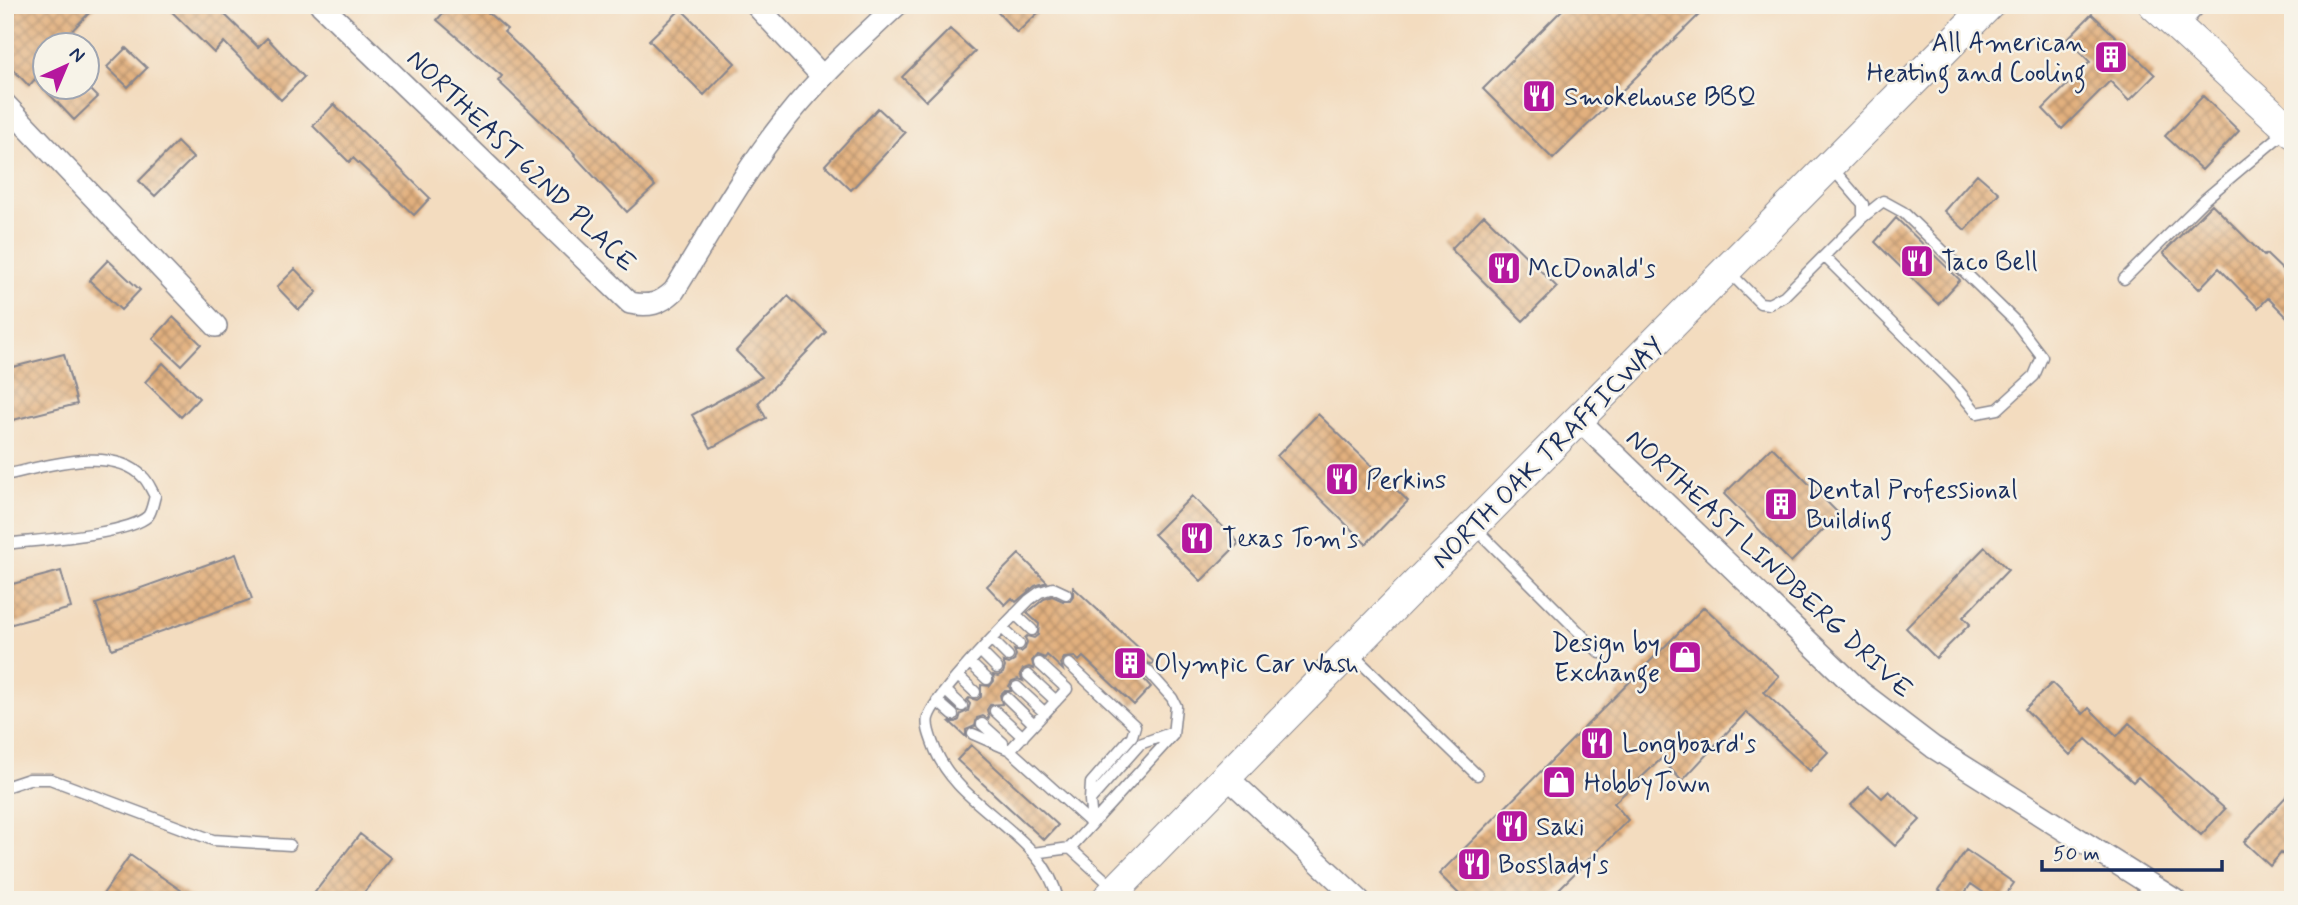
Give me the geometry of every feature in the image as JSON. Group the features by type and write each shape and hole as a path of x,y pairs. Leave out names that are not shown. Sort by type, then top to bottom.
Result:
{"main road":[{"name":"NORTH OAK TRAFFICWAY","path":"1111,895 1989,5"},
{"path":"2154,5 2290,131"}],"street":[{"name":"NORTHEAST 62ND PLACE","path":"321,5 630,303 646,306 662,302 674,291 749,169 784,121 822,76"},
{"path":"757,5 822,76 897,5"},
{"path":"5,104 216,326"},
{"name":"NORTHEAST LINDBERG DRIVE","path":"1579,420 1861,692 1896,721 2175,900"},
{"path":"1226,776 1359,900"}],"lane":[{"path":"2180,29 2202,5"},
{"path":"2124,279 2205,200 2290,131"},
{"path":"1830,165 1863,204 1863,217"},
{"path":"1727,270 1760,303 1769,304 1784,296 1824,256 1863,217 1883,201 1903,212 2014,320 2042,357 2034,376 1998,409 1978,413 1952,383 1824,256"},
{"path":"5,475 84,460 120,462 143,477 155,496 150,514 136,524 5,544"},
{"path":"1474,527 1600,653"},
{"path":"1058,900 1054,886 1033,853 975,803 946,771 929,733 928,719 937,701 1029,600 1046,589 1058,589 1066,594"},
{"path":"1016,614 1032,630"},
{"path":"1002,628 1019,644"},
{"path":"992,640 1008,656"},
{"path":"1349,651 1477,775"},
{"path":"981,652 997,668"},
{"path":"970,663 987,679"},
{"path":"1010,750 1067,688 1039,663"},
{"path":"1069,663 1135,726 1132,736 1091,783 1092,824"},
{"path":"1033,853 1070,848 1174,732 1176,706 1147,670"},
{"path":"1028,675 1056,701"},
{"path":"958,677 975,692"},
{"path":"1017,687 1045,713"},
{"path":"946,691 962,706"},
{"path":"1007,698 1034,724"},
{"path":"937,701 953,715"},
{"path":"995,711 1023,737"},
{"path":"982,724 1092,824"},
{"path":"1090,800 1140,744 1174,732"},
{"path":"973,734 1010,750"},
{"path":"5,787 29,779 50,779 213,839 290,845"},
{"path":"1070,848 1111,895"}],"building":[{"path":"5,5 97,5 71,32 32,32 32,82 29,86 5,61"},
{"path":"165,5 215,5 258,47 267,38 304,77 281,100 224,42 214,53"},
{"path":"450,5 479,5 507,29 504,32 584,108 655,186 627,212 575,154 498,81 502,76 437,20"},
{"path":"991,5 1046,5 1017,33"},
{"path":"1567,5 1709,5 1553,159 1483,89"},
{"path":"681,9 735,63 704,95 649,40"},
{"name":"All American Heating and Cooling","path":"2092,14 2155,75 2129,101 2110,81 2062,129 2043,109 2090,62 2067,39"},
{"path":"950,29 975,52 926,101 902,77"},
{"path":"126,48 147,68 128,87 107,67"},
{"path":"2203,96 2239,131 2202,170 2165,136"},
{"path":"57,102 93,102 74,120"},
{"path":"334,104 430,198 414,215 353,158 349,162 313,126"},
{"path":"878,108 905,133 851,190 825,165"},
{"path":"177,142 193,158 155,196 139,181"},
{"path":"1977,174 1999,193 1965,230 1944,211"},
{"path":"2212,204 2264,256 2266,254 2293,280 2293,323 2268,298 2258,308 2219,268 2199,289 2163,253"},
{"name":"McDonald's","path":"1484,215 1557,287 1523,321 1451,249"},
{"name":"Taco Bell","path":"1896,218 1960,280 1938,304 1875,242"},
{"path":"108,260 140,290 121,310 89,280"},
{"path":"295,269 317,292 299,310 277,287"},
{"path":"788,296 826,332 758,403 766,418 711,448 692,415 762,377 736,351"},
{"path":"173,317 201,344 181,365 153,339"},
{"path":"64,354 77,404 5,422 5,369"},
{"path":"163,363 199,398 181,417 145,382"},
{"name":"Perkins","path":"1318,414 1408,501 1366,544 1277,456"},
{"name":"Dental Professional Building","path":"1772,447 1839,514 1791,562 1724,494"},
{"name":"Texas Tom's","path":"1192,496 1239,543 1201,581 1154,534"},
{"path":"1985,547 2008,570 1963,617 1970,624 1936,658 1906,628"},
{"path":"236,554 252,599 112,649 96,604"},
{"path":"1019,554 1047,582 1035,586 1016,602 1012,598 1005,605 987,586"},
{"path":"61,571 71,608 5,626 5,586"},
{"name":"Olympic Car Wash","path":"1073,587 1154,662 1145,663 1139,668 1141,676 1151,687 1134,705 1083,657 1079,661 1075,657 1064,658 1061,663 1063,670 1047,655 1045,658 1037,655 1032,661 1034,669 1023,669 1020,674 1023,681 1012,681 1009,686 1011,691 1004,691 1000,695 1002,704 990,705 987,710 988,719 983,716 977,718 975,726 966,730 966,737 950,722 956,722 961,714 968,711 969,698 977,700 981,697 981,685 990,686 994,681 993,675 1003,673 1003,662 1009,664 1014,661 1014,650 1021,652 1025,649 1027,636 1034,638 1038,635 1039,624 1027,613 1052,596 1070,601"},
{"path":"1704,607 1779,676 1764,692 1828,752 1810,771 1746,712 1682,781 1661,759 1614,803 1628,820 1548,900 1465,900 1439,874"},
{"path":"2052,683 2083,714 2089,708 2117,736 2129,723 2225,809 2201,835 2138,777 2133,782 2086,739 2070,755 2025,709"},
{"path":"971,745 1058,825 1044,840 957,760"},
{"path":"1869,786 1882,798 1889,791 1920,820 1895,846 1851,805"},
{"path":"2293,789 2293,863 2281,853 2270,866 2244,842"},
{"path":"360,834 391,858 358,900 309,900"},
{"path":"1966,850 2014,883 2002,900 1994,900 1971,884 1960,900 1954,900 1939,890"},
{"path":"130,855 195,900 99,900"}],"place":[{"name":"All American Heating and Cooling","path":"2111,57"},
{"name":"Smokehouse BBQ","path":"1539,96"},
{"name":"Taco Bell","path":"1917,261"},
{"name":"McDonald's","path":"1504,268"},
{"name":"Perkins","path":"1342,479"},
{"name":"Dental Professional Building","path":"1781,504"},
{"name":"Texas Tom's","path":"1197,538"},
{"name":"Design by Exchange","path":"1685,657"},
{"name":"Olympic Car Wash","path":"1130,663"},
{"name":"Longboard's","path":"1597,743"},
{"name":"HobbyTown","path":"1559,782"},
{"name":"Saki","path":"1512,826"},
{"name":"Bosslady's","path":"1474,864"}]}
